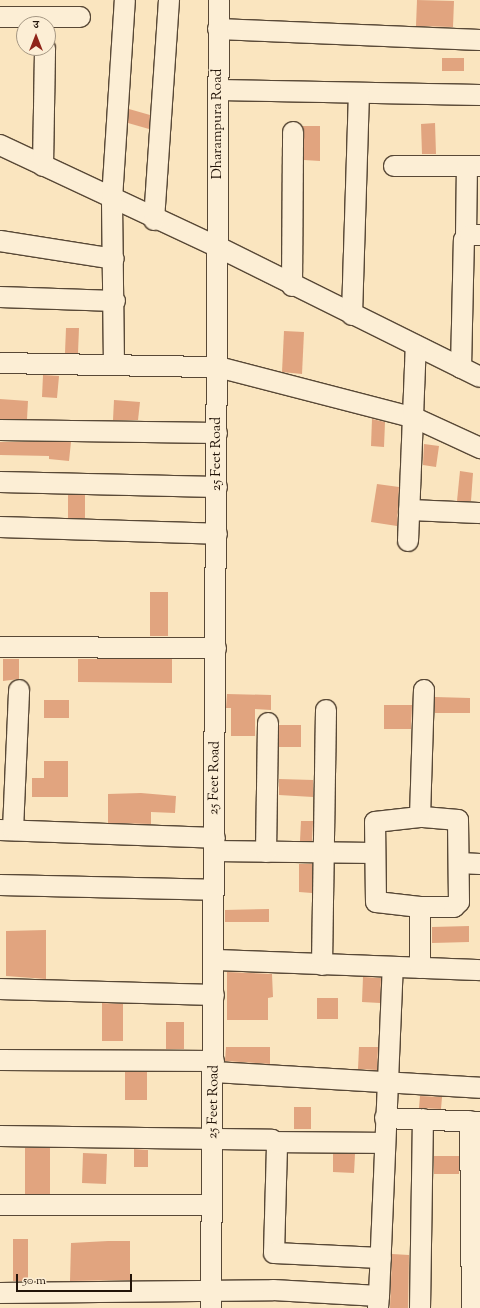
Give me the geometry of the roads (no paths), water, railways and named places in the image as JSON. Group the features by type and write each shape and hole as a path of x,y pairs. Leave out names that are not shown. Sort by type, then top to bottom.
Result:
{"street":[{"path":"114,365 115,301 112,199 125,0"},
{"path":"154,220 169,0"},
{"name":"Dharampura Road","path":"218,247 219,0"},
{"path":"0,17 16,18"},
{"path":"56,19 80,17"},
{"path":"218,29 480,40"},
{"path":"43,166 45,56"},
{"path":"219,90 480,95"},
{"path":"352,315 359,93"},
{"path":"292,286 293,132"},
{"path":"0,145 154,220 218,247 292,286 480,377"},
{"path":"394,166 473,166 471,304 461,368"},
{"path":"0,241 114,259"},
{"name":"25 Feet Road","path":"211,1298 214,1066 218,247"},
{"path":"0,297 115,301"},
{"path":"408,541 415,418 416,346"},
{"path":"0,363 218,367 415,418 480,448"},
{"path":"0,430 217,433"},
{"path":"0,482 217,487"},
{"path":"409,510 480,513"},
{"path":"0,527 217,534"},
{"path":"0,647 216,648"},
{"path":"20,690 6,830 214,844 266,852 375,853"},
{"path":"420,817 424,690"},
{"path":"322,965 326,710"},
{"path":"266,852 268,723"},
{"path":"420,817 458,820 459,863 457,906 420,907 376,902 375,853 377,821 420,817"},
{"path":"459,863 480,864"},
{"path":"0,885 214,890"},
{"path":"420,907 420,968"},
{"path":"214,960 480,970"},
{"path":"0,1294 30,1301 211,1298 379,1302 386,1083 393,967"},
{"path":"0,989 214,995"},
{"path":"0,1060 214,1066 386,1083 480,1088"},
{"path":"385,1118 475,1122 472,1308"},
{"path":"420,1308 423,1119"},
{"path":"0,1136 213,1138 276,1142 384,1143"},
{"path":"276,1142 274,1253 381,1258"},
{"path":"0,1205 212,1205"}]}
